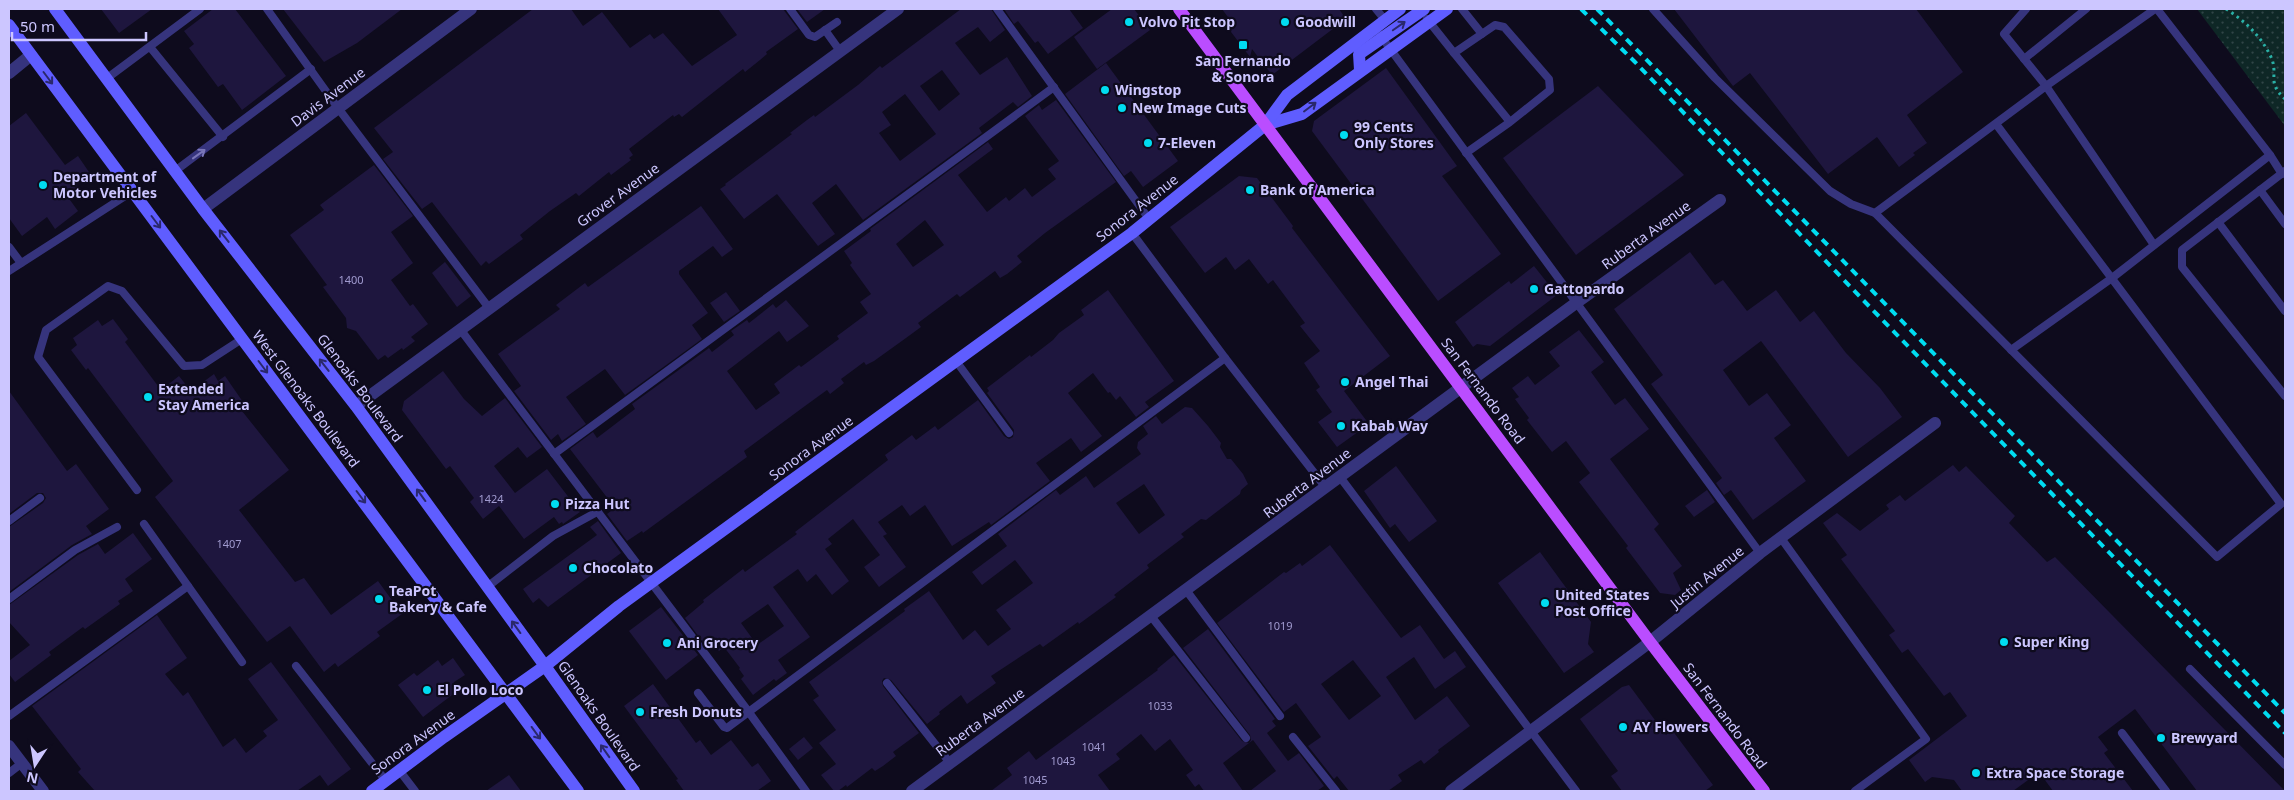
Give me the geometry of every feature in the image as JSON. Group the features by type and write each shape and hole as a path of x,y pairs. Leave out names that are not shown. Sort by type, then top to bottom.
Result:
{"main road":[{"name":"Glenoaks Boulevard","path":"55,9 203,209 356,406 634,791"},
{"name":"San Fernando Road","path":"1179,9 1650,642 1764,791"},
{"name":"Sonora Avenue","path":"372,791 545,666 619,606 1132,233 1265,124 1287,95 1378,33 1385,20 1400,9"},
{"path":"1360,70 1359,54 1378,33 1421,9"},
{"name":"Sonora Avenue","path":"1265,124 1302,114 1360,70 1447,9"},
{"name":"West Glenoaks Boulevard","path":"9,25 578,791"}],"street":[{"name":"Davis Avenue","path":"203,209 471,9"},
{"name":"Grover Avenue","path":"356,406 898,9"},
{"path":"9,73 31,55"},
{"name":"Ruberta Avenue","path":"912,791 1576,303 1720,200"},
{"name":"Justin Avenue","path":"1451,791 1532,732 1650,642 1760,554 1935,423"},
{"path":"9,746 43,791"}],"lane":[{"path":"106,79 200,9"},
{"path":"267,9 338,108 489,308"},
{"path":"790,9 809,35 815,37 838,22"},
{"path":"997,9 1149,218"},
{"path":"1376,9 1385,20"},
{"path":"1421,9 1429,22 1510,122"},
{"path":"1462,9 1482,34"},
{"path":"1653,9 1715,78 1825,186 1851,204 1875,213 2217,558 2281,504 1996,124"},
{"path":"2026,9 2004,34 2046,86 2154,245"},
{"path":"2024,59 2086,9"},
{"path":"1875,213 2046,86 2156,9 2283,172 2182,250 2182,267 2285,396"},
{"path":"1454,53 1495,25 1504,27 1549,79 1550,90 1510,122 1466,153"},
{"path":"825,30 840,52"},
{"path":"1378,33 1760,554"},
{"path":"150,46 223,137"},
{"path":"175,171 311,70"},
{"path":"554,454 1054,87"},
{"path":"2011,350 2112,278 2270,155"},
{"path":"2260,190 2285,224"},
{"path":"9,271 133,192"},
{"path":"2218,222 2285,310"},
{"path":"1132,233 1225,358 1326,488"},
{"path":"9,247 21,263"},
{"path":"137,490 38,357 38,349 46,330 108,286 122,291 184,366 202,366 242,338"},
{"path":"460,329 748,711 806,791"},
{"path":"698,693 724,727 727,728 1225,358"},
{"path":"956,361 1009,432"},
{"path":"1340,477 1576,791"},
{"path":"9,521 40,498"},
{"path":"487,587 553,536 597,512"},
{"path":"144,524 242,662"},
{"path":"9,600 75,550 117,527"},
{"path":"1781,538 1926,739 1855,791"},
{"path":"9,716 188,586"},
{"path":"1186,590 1280,716"},
{"path":"1151,616 1246,738"},
{"path":"296,666 386,781"},
{"path":"2190,669 2285,765"},
{"path":"887,683 950,763"},
{"path":"2122,733 2166,791"},
{"path":"1294,737 1336,791"},
{"path":"9,773 22,763"},
{"path":"399,770 415,791"}],"path":[{"path":"2226,9 2251,26 2271,58 2273,84 2285,99"}],"green space":[{"path":"2197,9 2285,9 2285,126"}],"building":[{"path":"101,9 152,9 119,33"},
{"path":"213,9 235,9 286,76 242,110 223,84 218,87 189,48 194,44 184,31"},
{"path":"283,9 402,9 357,43 324,62"},
{"path":"533,9 571,9 583,26 602,12 630,48 650,34 654,39 663,33 692,66 737,35 718,9 783,9 798,29 766,52 767,54 745,72 743,69 682,117 679,114 674,117 673,115 629,149 633,155 629,158 631,160 611,175 609,172 579,196 576,193 550,211 520,235 523,239 489,264 486,261 481,266 432,202 422,209 383,159 393,152 374,128"},
{"path":"797,9 825,9 807,22"},
{"path":"961,9 991,9 1005,30 990,42 978,27 955,43 980,75 1007,57 1032,96 1018,107 1013,102 979,128 982,133 863,220 836,184 812,203 835,234 818,246 777,194 744,219 720,189 792,134 790,133 807,120 814,115 815,117 880,66 882,68","holes":["942,70 960,94 939,111 920,86","905,94 936,134 900,161 879,133 891,125 882,112"]},
{"path":"1004,9 1069,9 1083,28 1048,54 1038,41 1035,43 1018,21 1014,24"},
{"path":"1112,9 1134,9 1150,30 1097,69 1074,37"},
{"path":"1222,9 1339,9 1346,19 1272,75 1252,49 1250,57 1225,24 1230,20"},
{"path":"1674,9 1916,9 1963,72 1907,115 1927,143 1913,153 1915,155 1899,167 1877,137 1828,174 1750,73 1733,86"},
{"path":"1106,63 1178,161 1143,187 1131,171 1124,176 1065,94"},
{"path":"1386,68 1457,166 1442,176 1501,254 1438,301 1312,131 1314,121"},
{"path":"1598,86 1684,175 1576,255 1503,158"},
{"path":"1056,100 1116,182 1045,233 1017,256 1022,262 1007,274 1000,278 995,271 960,297 957,294 918,323 921,327 874,361 866,365 864,362 841,379 844,383 830,394 827,390 744,451 747,457 643,533 642,531 627,541 607,514 615,508 570,449 593,432 597,438 635,409 632,404 709,348 712,352 734,335 731,331 747,320 749,323 773,304 776,308 786,300 809,326 787,342 779,331 727,371 756,410 780,393 774,384 839,339 837,336 868,313 860,302 871,294 850,265 852,263 844,251 871,231 870,229 988,142 993,149 958,175 987,212 1006,197 1009,201 1025,188 1032,197 1056,179 1048,169 1059,161 1025,116 1039,105 1042,110","holes":["925,220 944,245 913,267 896,244"]},
{"name":"Department of Motor Vehicles","path":"26,113 65,165 78,156 91,175 76,184 80,190 70,200 78,211 55,229 47,217 22,236 9,218 9,126"},
{"path":"374,165 413,216 391,232 413,263 391,280 410,306 413,304 428,324 411,337 415,341 403,350 402,348 388,358 385,355 378,360 356,331 347,328 346,318 323,287 327,285 290,235 324,210 320,205"},
{"path":"1239,176 1257,178 1293,226 1292,228 1390,356 1344,391 1369,424 1337,447 1318,422 1332,412 1316,390 1320,387 1304,363 1320,351 1300,326 1305,323 1273,280 1268,284 1249,259 1235,270 1226,257 1205,273 1170,227"},
{"path":"701,206 733,249 722,257 713,246 679,271 679,274 708,313 692,325 702,339 625,395 605,369 566,397 586,424 562,441 558,434 551,440 514,391 521,386 498,354 560,309 556,305 585,283 588,287"},
{"path":"1690,252 1715,285 1723,280 1747,311 1776,290 1800,322 1814,311 1846,353 1880,388 1902,417 1848,457 1761,341 1723,370 1749,406 1767,393 1791,425 1774,438 1806,481 1753,520 1731,490 1724,495 1716,483 1722,478 1651,384 1663,375 1614,309"},
{"path":"445,262 471,296 457,307 432,273"},
{"path":"1534,266 1557,295 1490,346 1477,344 1473,347 1455,322 1509,281 1511,284"},
{"path":"1108,290 1174,381 1145,402 1149,407 1136,417 1120,396 1116,400 1110,392 1108,393 1093,373 1068,393 1102,436 1081,452 1071,438 1036,463 1050,481 991,525 989,522 952,546 925,505 910,516 902,505 878,522 887,534 883,536 906,567 879,587 864,567 880,555 853,519 828,539 832,544 825,549 849,581 832,595 816,574 807,582 798,569 773,587 810,637 778,660 787,673 776,681 774,679 753,695 741,679 744,676 740,668 724,647 719,651 713,644 707,648 685,618 704,602 703,600 743,569 745,572 797,534 795,532 888,460 885,455 912,435 916,440 935,426 938,430 978,400 1004,436 1009,439 1013,437 1014,430 987,393 989,391 987,388 1030,355 1031,357 1084,315 1081,310","holes":["768,604 784,626 757,645 741,623"]},
{"path":"726,292 740,311 724,322 710,303"},
{"path":"113,319 128,339 125,342 161,390 179,376 191,391 214,374 218,381 225,376 243,402 238,406 289,470 239,510 295,582 304,578 331,615 378,581 402,614 377,632 380,636 338,667 335,663 324,672 290,626 267,642 155,497 173,481 88,368 86,370 71,350 77,345 73,338 98,320 102,326"},
{"path":"1579,330 1604,362 1591,372 1615,405 1625,398 1649,429 1610,459 1659,524 1654,529 1682,566 1673,573 1681,590 1675,595 1660,593 1626,548 1628,546 1579,482 1590,473 1566,441 1552,452 1527,420 1529,418 1515,399 1519,397 1512,388 1528,376 1535,385 1560,366 1549,352"},
{"path":"443,371 464,399 482,416 505,398 542,447 527,458 518,447 494,466 515,493 547,469 580,512 563,524 562,522 559,524 554,517 524,539 499,506 483,519 470,502 474,498 450,466 446,469 402,410 404,401"},
{"path":"9,391 67,471 76,464 109,509 86,526 92,534 72,545 9,592 9,527 43,503 46,498 43,493 37,493 9,514"},
{"path":"1185,407 1192,408 1221,443 1220,447 1227,459 1231,459 1248,484 1241,490 1240,494 1206,520 1201,519 1181,534 1184,537 1147,565 1149,568 1114,595 1116,597 1043,647 1040,644 991,676 996,683 967,704 961,695 927,724 891,680 884,678 882,681 883,686 919,733 893,752 896,756 883,766 875,771 872,768 847,787 846,785 838,791 834,791 821,775 836,764 819,743 836,730 813,700 819,696 809,682 929,591 963,640 975,630 988,646 1011,629 996,610 1033,583 1015,560 982,585 972,572 1007,546 998,534 1056,490 1060,495 1086,476 1094,488 1141,454 1137,448 1138,442 1148,434 1143,426 1156,416 1162,424","holes":["1144,484 1165,515 1139,534 1116,503"]},
{"path":"1953,465 1959,472 1966,466 2015,516 2009,523 2047,562 2055,557 2285,791 2197,791 2135,709 2098,737 2108,750 2104,753 2133,791 2053,791 2039,772 2013,791 1962,791 1954,780 1932,777 1925,782 1909,760 1967,716 1950,692 1944,696 1908,649 1902,653 1889,635 1895,631 1841,559 1847,555 1823,523 1837,513 1860,531 1889,509 1886,505 1900,495 1905,501"},
{"path":"1396,466 1437,521 1409,542 1395,524 1390,528 1364,491"},
{"path":"1707,490 1715,502 1694,517 1685,506"},
{"path":"598,521 621,553 548,607 539,598 533,603 523,589 597,535 590,527"},
{"path":"133,533 152,559 125,579 133,591 118,601 120,604 85,629 83,627 49,652 51,655 15,682 9,674 9,661 30,645 9,622 9,605 78,555 98,544 105,554"},
{"path":"1330,545 1401,638 1420,625 1444,659 1455,651 1466,667 1435,689 1414,657 1386,677 1415,720 1447,696 1470,726 1438,750 1439,752 1424,764 1421,760 1398,775 1402,781 1388,791 1349,791 1337,776 1334,779 1308,746 1321,737 1296,703 1284,712 1217,623 1284,572 1286,573 1300,563 1302,566","holes":["1353,660 1381,696 1349,720 1321,684"]},
{"name":"United States Post Office","path":"1540,552 1591,622 1588,644 1594,652 1564,673 1498,583"},
{"path":"661,607 698,655 666,680 629,631"},
{"path":"157,615 187,658 165,674 183,696 188,692 223,747 235,738 246,753 267,736 263,731 278,720 248,679 271,662 351,769 328,786 320,775 297,791 95,791 78,772 81,769 32,706"},
{"path":"1208,629 1275,719 1272,721 1276,726 1267,733 1288,761 1299,753 1324,786 1317,791 1250,791 1276,771 1253,740 1223,763 1243,791 1204,791 1199,784 1195,787 1186,775 1193,770 1170,739 1155,751 1141,734 1116,754 1120,759 1098,775 1110,791 991,791 1012,775 1007,768 1029,751 1036,760 1158,670 1174,655 1242,741 1249,743 1251,740 1250,735 1183,648"},
{"name":"El Pollo Loco","path":"453,658 465,675 454,682 452,695 423,717 398,685 414,673 417,676 438,660 442,666"},
{"path":"653,684 696,743 700,740 711,755 731,740 752,767 758,763 771,781 757,791 684,791 676,780 678,779 624,706"},
{"path":"1629,685 1666,735 1672,730 1713,785 1705,791 1622,791 1611,776 1618,771 1580,719 1622,687"},
{"path":"804,737 813,748 798,760 789,749"},
{"path":"509,775 521,791 486,791"}],"railway":[{"path":"1581,9 1634,61 1865,302 2285,733"},
{"path":"1597,9 2285,713"}],"place":[{"name":"Volvo Pit Stop","path":"1129,22"},
{"name":"Goodwill","path":"1285,22"},
{"name":"San Fernando & Sonora","path":"1243,45"},
{"name":"Wingstop","path":"1105,90"},
{"name":"New Image Cuts","path":"1122,108"},
{"name":"99 Cents Only Stores","path":"1344,135"},
{"name":"7-Eleven","path":"1148,143"},
{"name":"Department of Motor Vehicles","path":"43,185"},
{"name":"Bank of America","path":"1250,190"},
{"name":"Gattopardo","path":"1534,289"},
{"name":"Angel Thai","path":"1345,382"},
{"name":"Extended Stay America","path":"148,397"},
{"name":"Kabab Way","path":"1341,426"},
{"name":"Pizza Hut","path":"555,504"},
{"name":"Chocolato","path":"573,568"},
{"name":"TeaPot Bakery & Cafe","path":"379,599"},
{"name":"United States Post Office","path":"1545,603"},
{"name":"Super King","path":"2004,642"},
{"name":"Ani Grocery","path":"667,643"},
{"name":"El Pollo Loco","path":"427,690"},
{"name":"Fresh Donuts","path":"640,712"},
{"name":"AY Flowers","path":"1623,727"},
{"name":"Brewyard","path":"2161,738"},
{"name":"Extra Space Storage","path":"1976,773"}]}
